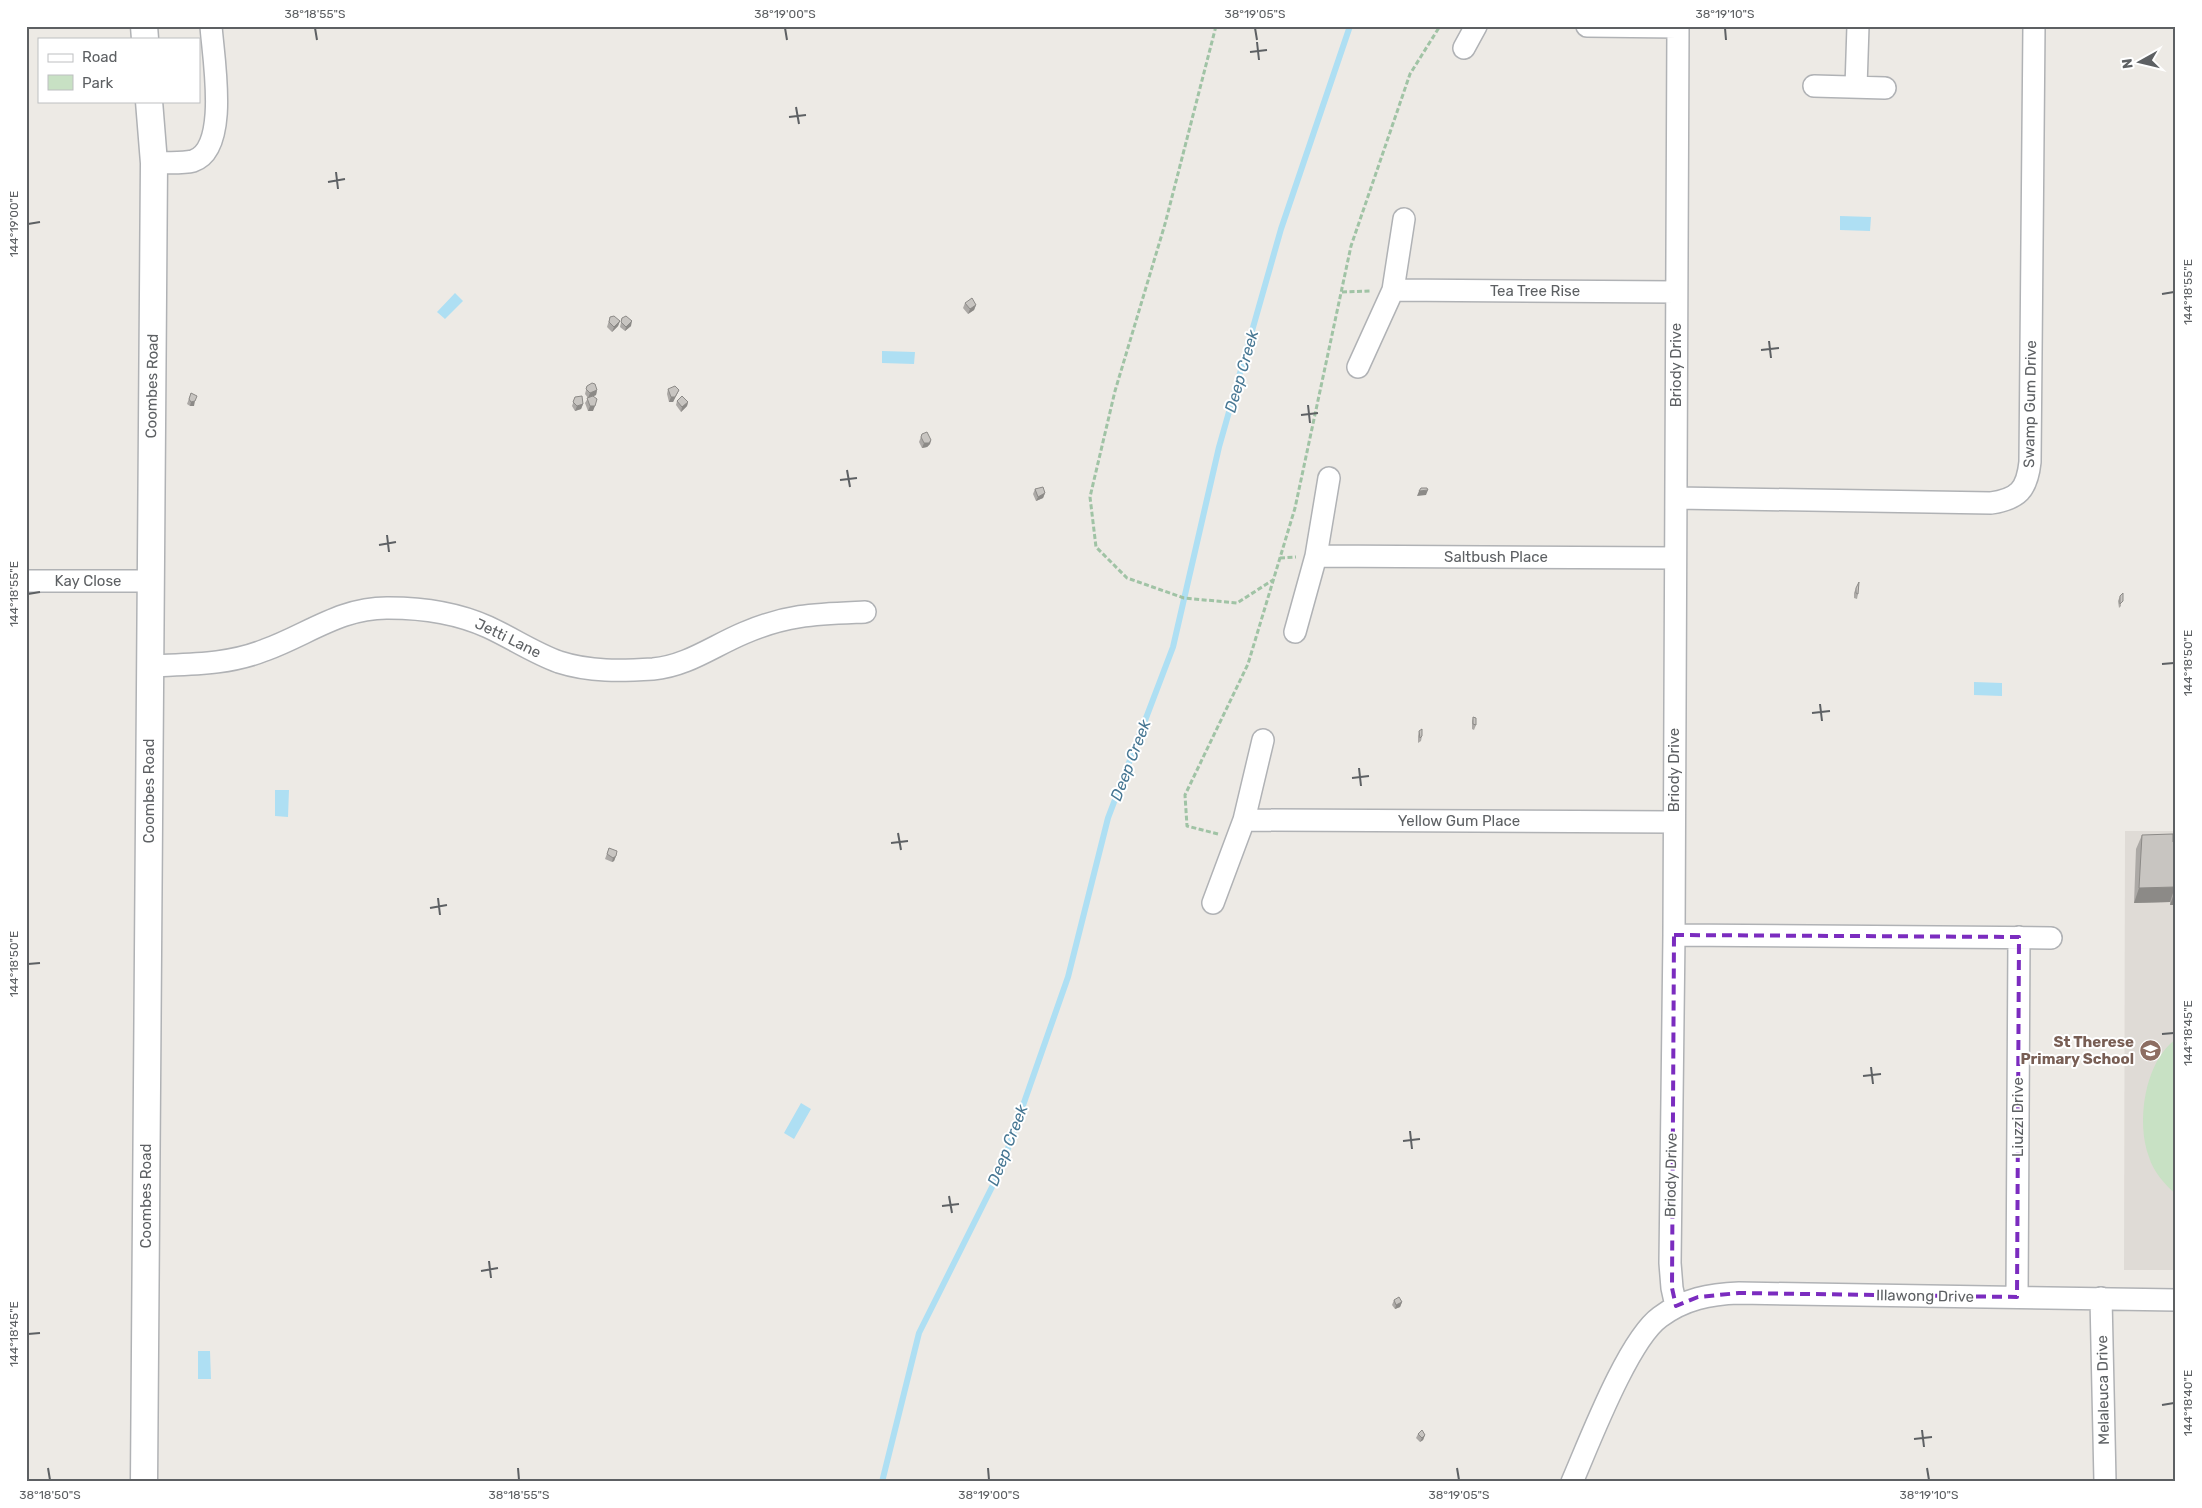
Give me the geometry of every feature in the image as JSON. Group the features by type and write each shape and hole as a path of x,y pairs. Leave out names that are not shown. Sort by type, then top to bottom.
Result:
{"street":[{"path":"154,163 192,161 204,154 211,142 217,115 211,26"},
{"path":"1464,48 1476,26"},
{"path":"1587,26 1678,27"},
{"path":"1856,87 1858,26"},
{"name":"Swamp Gum Drive","path":"1676,498 1991,503 2006,501 2016,496 2024,488 2029,476 2030,462 2034,26"},
{"name":"Briody Drive","path":"1676,1306 1670,1263 1674,935 1678,27"},
{"path":"1814,86 1885,88"},
{"name":"Coombes Road","path":"144,1482 154,163 150,102"},
{"path":"1358,367 1393,290 1404,219"},
{"name":"Tea Tree Rise","path":"1393,290 1676,292"},
{"path":"1295,632 1316,556 1328,478"},
{"name":"Saltbush Place","path":"1316,556 1675,558"},
{"name":"Kay Close","path":"26,581 150,581"},
{"name":"Jetti Lane","path":"150,666 211,664 240,658 266,650 338,617 362,610 414,608 466,619 488,627 537,653 577,666 608,671 632,670 681,663 700,656 743,634 792,616 865,612"},
{"path":"1213,903 1241,829 1263,740"},
{"name":"Yellow Gum Place","path":"1241,829 1673,822"},
{"path":"1674,935 2051,938"},
{"name":"Liuzzi Drive","path":"2017,1297 2019,937"},
{"name":"Illawong Drive","path":"1676,1306 1698,1297 1739,1293 2176,1300"},
{"name":"Melaleuca Drive","path":"2101,1298 2105,1482"},
{"path":"1572,1482 1628,1362 1645,1333 1658,1318 1676,1306"}],"path":[{"path":"1216,26 1165,224 1115,391 1090,498 1096,547 1127,578 1184,598 1238,603 1273,580"},
{"path":"1241,829 1187,826 1185,795 1248,664 1295,508 1351,246 1410,74 1440,26"},
{"path":"1342,292 1393,290"}],"highlighted area":[{"path":"1674,935 2019,937 2017,1297 1739,1293 1698,1297 1676,1306 1672,1288"}],"shaded area":[{"name":"St Therese Primary School","path":"2125,831 2176,831 2176,1270 2124,1270"}],"green space":[{"path":"2176,1039 2176,1194 2156,1172 2149,1157 2145,1143 2143,1111 2150,1077 2156,1062 2165,1049"}],"water":[{"path":"1840,216 1871,217 1870,231 1840,230"},
{"path":"455,293 463,301 445,319 437,312"},
{"path":"882,351 915,352 914,364 882,363"},
{"path":"1974,682 2002,683 2002,696 1974,695"},
{"path":"275,790 289,790 288,817 275,816"},
{"path":"801,1103 811,1109 794,1139 784,1133"},
{"path":"198,1351 210,1351 211,1379 198,1379"}],"building":[{"path":"972,298 976,305 970,309 965,303"},
{"path":"614,316 620,321 614,327 609,322 610,317"},
{"path":"626,316 632,321 626,327 621,322 622,318"},
{"path":"592,383 595,384 597,390 590,393 586,389"},
{"path":"675,386 679,390 675,397 671,397 668,389"},
{"path":"191,393 197,396 195,401 191,402 189,399"},
{"path":"582,396 583,404 577,406 573,402 575,397"},
{"path":"593,396 597,399 595,406 590,406 587,398"},
{"path":"682,396 688,402 682,407 677,401"},
{"path":"927,432 931,440 929,443 924,443 921,437 922,434"},
{"path":"1043,487 1045,493 1038,497 1035,489"},
{"path":"1421,488 1427,488 1428,490 1419,491"},
{"path":"1859,582 1858,594 1856,593 1856,588"},
{"path":"2123,593 2123,601 2120,604 2120,596"},
{"path":"1473,717 1476,718 1476,725 1473,724"},
{"path":"1422,729 1422,736 1420,738 1419,731"},
{"path":"2173,834 2173,842 2176,842 2176,891 2175,887 2139,888 2142,835"},
{"path":"609,848 617,851 616,856 613,858 607,854"},
{"path":"1399,1297 1402,1302 1396,1305 1394,1300"},
{"path":"1422,1430 1425,1435 1422,1438 1418,1434"}],"waterway":[{"name":"Deep Creek","path":"882,1482 919,1333 1000,1171 1068,977 1108,818 1173,647 1219,447 1281,229 1350,26"}],"place":[{"name":"St Therese Primary School","path":"2150,1051"}]}
